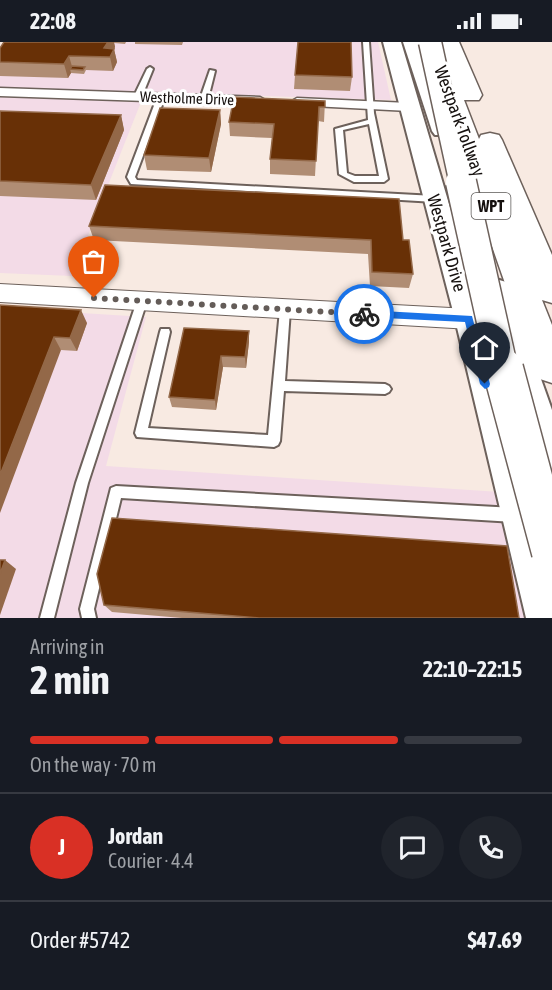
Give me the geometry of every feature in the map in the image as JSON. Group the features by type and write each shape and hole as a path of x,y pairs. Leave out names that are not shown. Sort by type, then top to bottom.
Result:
{"highway":[{"name":"Westpark Tollway","path":"430,42 552,369"},
{"path":"430,42 499,356 552,552"},
{"name":"Westpark Tollway","path":"449,42 552,291"}],"main road":[{"name":"Westpark Drive","path":"392,42 469,319 517,515 546,618"},
{"name":"Westpark Drive","path":"412,42 552,457"}],"street":[{"name":"Westholme Drive","path":"0,92 409,108"},
{"path":"0,293 507,321"}],"lane":[{"path":"366,42 369,106 384,179 354,179 343,174 339,129 371,121"},
{"path":"138,96 150,69"},
{"path":"204,99 212,71"},
{"path":"161,97 130,177 134,182 435,199"},
{"path":"47,618 83,481 142,301"},
{"path":"165,332 141,433 274,441 285,310"},
{"path":"278,386 385,389"},
{"path":"89,618 87,609 116,492 517,515"}],"shaded area":[{"path":"14,42 378,42 391,100 0,88 0,60"},
{"path":"0,97 141,102 72,276 0,273"},
{"path":"0,308 146,317 106,466 500,492 525,618 0,618"}],"building":[{"path":"4,42 108,42 104,48 114,49 110,57 69,56 64,64 0,62 0,48"},
{"path":"298,42 351,42 352,77 295,75"},
{"path":"72,66 85,67 83,70 70,69"},
{"path":"234,97 325,101 325,107 319,107 316,161 270,159 274,124 229,122"},
{"path":"160,108 220,110 209,158 144,155"},
{"path":"0,111 121,115 91,185 0,181"},
{"path":"105,185 399,199 403,240 409,240 413,274 372,272 371,240 89,226"},
{"path":"0,305 81,310 70,338 54,337 0,475"},
{"path":"184,328 249,331 245,357 221,356 215,400 169,397"},
{"path":"112,518 507,546 519,618 259,618 104,605 97,574"},
{"path":"0,560 5,560 0,574"}],"way so far":[{"path":"94,298 364,314"}],"route":[{"path":"364,314 469,319 485,384"}]}
